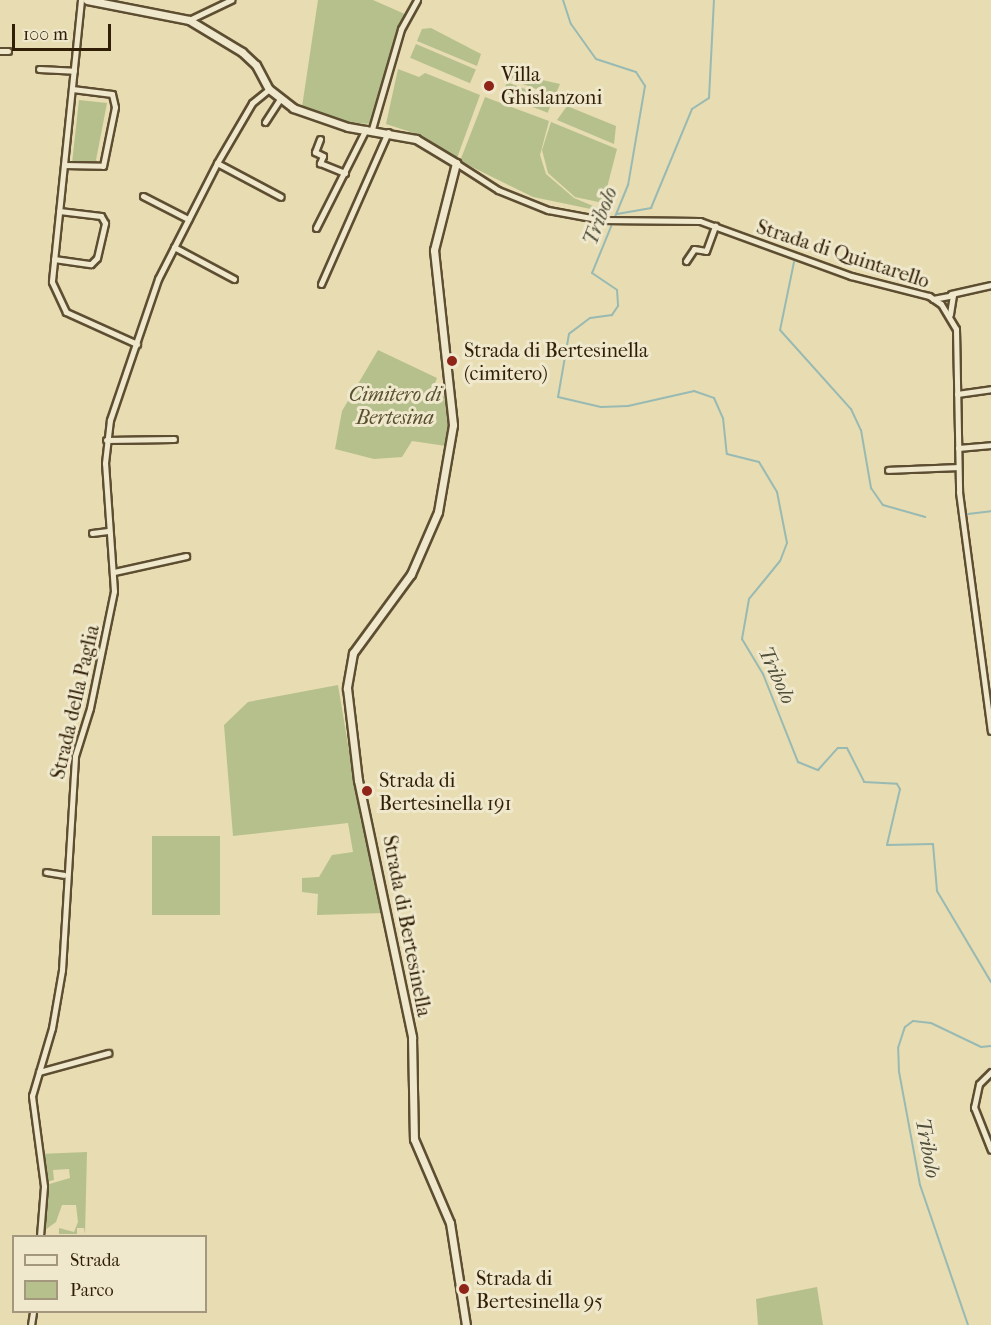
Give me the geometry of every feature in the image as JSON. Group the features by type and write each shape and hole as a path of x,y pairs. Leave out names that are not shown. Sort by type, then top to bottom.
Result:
{"street":[{"path":"81,0 52,282 66,312 137,344"},
{"path":"87,0 189,20 242,52 256,65 268,89 280,99 318,119 388,132 426,143 456,163"},
{"path":"205,0 206,9"},
{"path":"189,20 206,9 231,0"},
{"path":"316,228 369,129 401,29 417,0"},
{"path":"0,51 8,51"},
{"path":"39,69 74,71"},
{"path":"64,165 103,166 115,107 111,94 72,89"},
{"name":"Strada della Paglia","path":"40,1235 44,1186 31,1113 62,970 64,875 75,756 112,606 114,572 108,531 106,440 158,279 217,163 252,103 268,89"},
{"path":"265,122 280,99"},
{"path":"321,284 388,132"},
{"path":"320,139 315,152 323,156 320,163 345,173"},
{"path":"217,163 281,197"},
{"name":"Strada di Quintarello","path":"456,163 533,205 615,220 692,220 715,226 842,273 933,298 991,285"},
{"name":"Strada di Bertesinella","path":"456,163 434,250 453,425 440,503 411,574 353,653 347,688 358,780 412,1037 414,1139 450,1223 466,1325"},
{"path":"143,196 188,219"},
{"path":"54,259 91,264 97,258 105,223 101,216 59,211"},
{"path":"686,261 694,249 706,251 715,226"},
{"path":"174,247 234,279"},
{"path":"951,294 955,302 950,315 956,329 957,467 991,731"},
{"name":"Strada di Quintarello","path":"933,298 950,315"},
{"path":"957,394 991,389"},
{"path":"106,440 174,439"},
{"path":"958,448 991,445"},
{"path":"888,470 957,467"},
{"path":"92,533 108,531"},
{"path":"114,572 186,556"},
{"path":"46,872 64,875"},
{"path":"39,1072 108,1053"},
{"path":"991,1072 979,1084 974,1101 991,1150"}],"green space":[{"path":"318,0 373,0 407,15 375,124 351,123 302,107"},
{"path":"431,28 481,54 477,66 417,41 422,29"},
{"path":"416,44 476,69 470,83 410,58"},
{"path":"514,65 538,79 560,84 555,96 509,79"},
{"path":"398,69 419,77 425,73 480,95 457,158 423,136 386,124"},
{"path":"507,82 553,100 548,113 502,95"},
{"path":"485,97 549,121 540,155 546,174 574,198 610,213 533,197 460,161"},
{"path":"79,100 107,103 96,160 100,164 72,163"},
{"path":"567,106 616,126 614,144 557,120"},
{"path":"551,122 617,149 603,203 575,197 548,173 542,150"},
{"name":"Cimitero di Bertesina","path":"378,350 437,378 432,391 445,397 449,417 446,446 412,441 402,457 374,459 335,449 342,411"},
{"path":"338,685 361,822 370,835 383,913 317,915 318,894 302,892 302,878 319,877 332,855 353,852 348,823 233,836 224,725 248,702"},
{"path":"152,836 220,836 220,915 152,915"},
{"path":"87,1152 85,1234 84,1228 77,1228 77,1234 59,1234 59,1228 74,1232 78,1222 76,1205 62,1205 56,1222 45,1230 46,1185 70,1178 69,1169 53,1170 54,1180 45,1182 39,1154"},
{"path":"817,1287 823,1325 758,1325 756,1299"}],"waterway":[{"name":"Tribolo","path":"563,0 571,24 596,59 636,72 645,86 628,185 592,273 617,290 618,306 612,315 590,318 569,334 558,397 601,407 628,406 694,391 714,398 723,418 727,454 759,462 777,492 787,543 780,561 749,599 742,639 763,674 798,762 818,770 838,748 847,748 864,782 897,784 900,789 887,845 933,844 937,891 991,982"},
{"path":"617,214 651,208 692,109 709,98 714,0"},
{"path":"794,262 780,330 851,409 861,430 871,488 883,505 925,517"},
{"path":"968,514 991,511"},
{"name":"Tribolo","path":"968,1325 920,1185 899,1072 898,1048 905,1027 913,1021 931,1023 981,1047 991,1046"}],"place":[{"name":"Villa Ghislanzoni","path":"489,86"},
{"name":"Strada di Bertesinella (cimitero)","path":"452,361"},
{"name":"Strada di Bertesinella 191","path":"367,791"},
{"name":"Strada di Bertesinella 95","path":"464,1289"}]}
